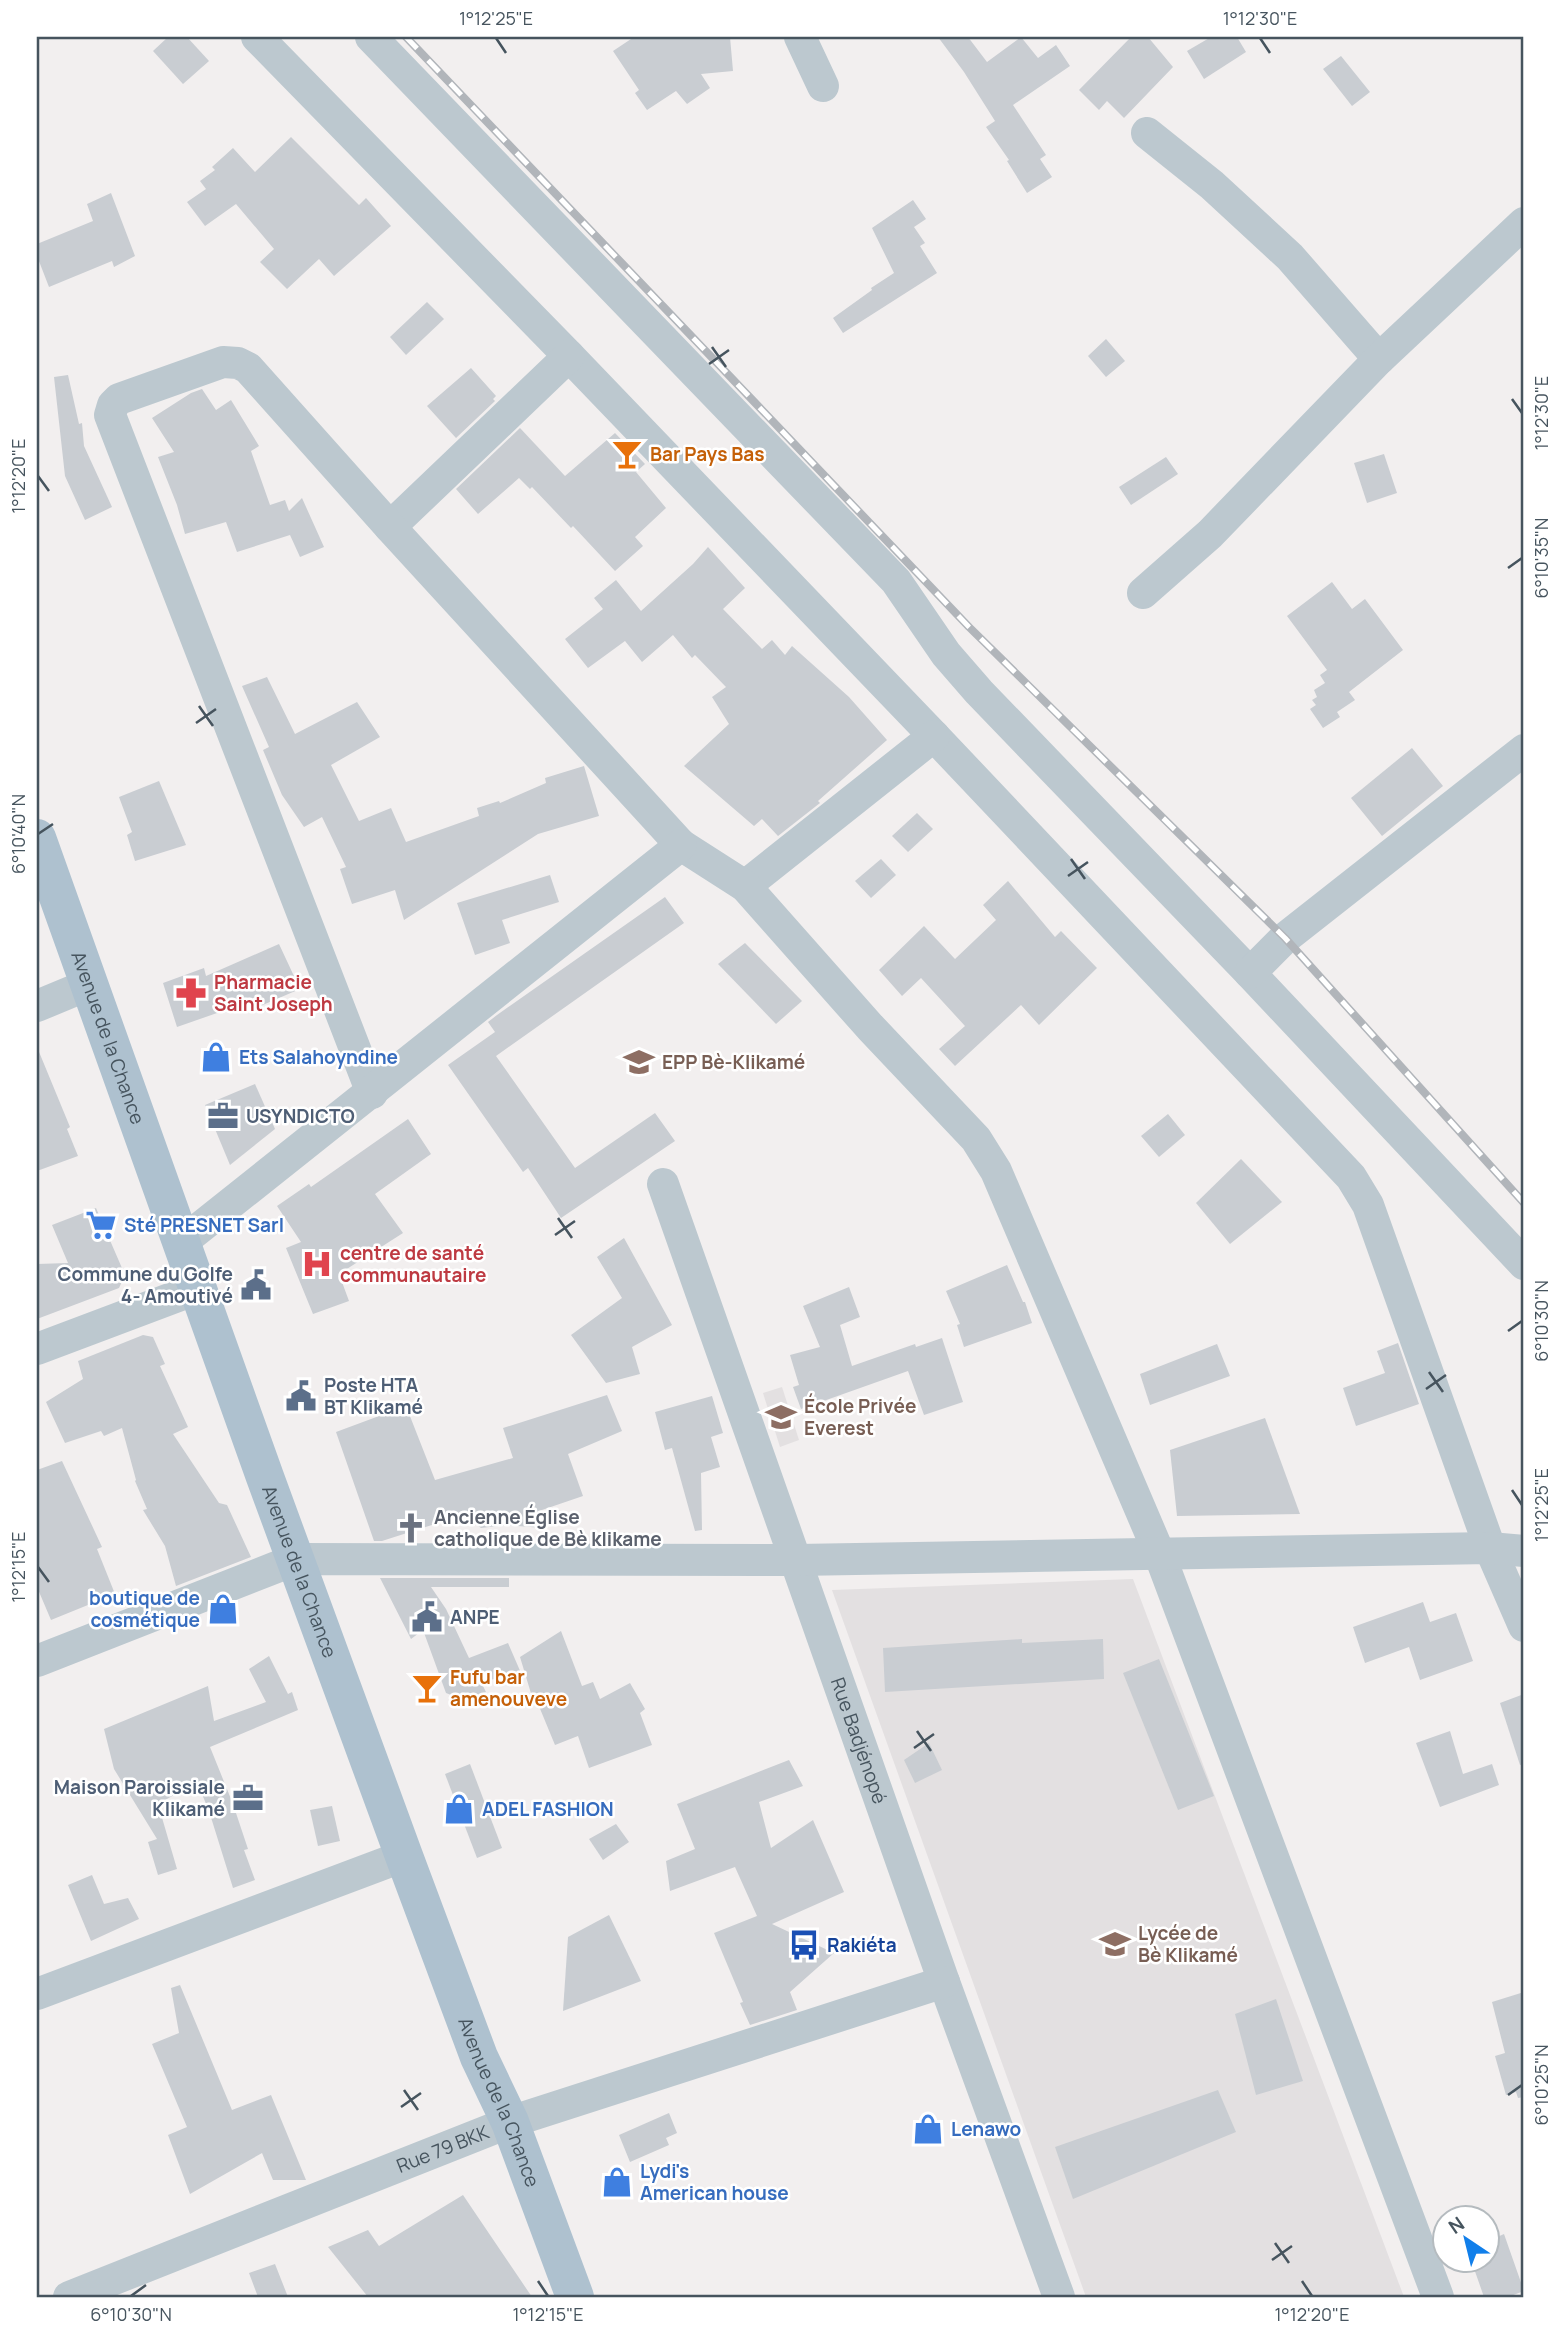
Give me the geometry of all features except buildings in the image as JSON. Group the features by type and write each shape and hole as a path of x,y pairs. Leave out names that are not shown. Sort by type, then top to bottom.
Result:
{"main road":[{"name":"Avenue de la Chance","path":"37,838 265,1477 404,1856 479,2057 510,2122 575,2297"}],"street":[{"path":"257,37 569,356 1352,1177 1368,1205 1490,1548 1524,1626"},
{"path":"371,37 896,582 946,654 979,692 1250,973 1524,1264"},
{"path":"800,37 823,86"},
{"path":"1147,133 1212,185 1290,257 1379,359"},
{"path":"1143,593 1210,534 1379,359 1524,223"},
{"path":"390,527 569,356"},
{"path":"372,1093 110,415 113,405 119,399 223,362 238,362 248,368 681,845 745,886 870,1027 976,1139 986,1154 996,1171 1159,1553 1438,2297"},
{"path":"745,886 934,736"},
{"path":"1250,973 1285,938 1524,750"},
{"path":"182,1242 681,845"},
{"path":"37,1006 90,984"},
{"name":"Rue Badjénopé","path":"663,1184 944,1982 1059,2297"},
{"path":"37,1349 199,1288"},
{"path":"37,1661 297,1559 797,1560 1490,1548 1524,1550"},
{"path":"37,1994 404,1856"},
{"name":"Rue 79 BKK","path":"69,2297 510,2122 944,1982"}],"shaded area":[{"name":"École Privée Everest","path":"782,1387 799,1440 780,1447 763,1393"},
{"name":"Lycée de Bè Klikamé","path":"1133,1579 1404,2297 1086,2297 832,1590"}],"railway":[{"path":"406,37 969,627 1285,938 1524,1203"}],"place":[{"name":"Bar Pays Bas","path":"627,454"},
{"name":"Pharmacie Saint Joseph","path":"191,993"},
{"name":"Ets Salahoyndine","path":"216,1057"},
{"name":"EPP Bè-Klikamé","path":"639,1062"},
{"name":"USYNDICTO","path":"223,1116"},
{"name":"Sté PRESNET Sarl","path":"101,1225"},
{"name":"centre de santé communautaire","path":"317,1264"},
{"name":"Commune du Golfe 4- Amoutivé","path":"256,1285"},
{"name":"Poste HTA BT Klikamé","path":"301,1396"},
{"name":"École Privée Everest","path":"781,1417"},
{"name":"Ancienne Église catholique de Bè klikame","path":"411,1528"},
{"name":"boutique de cosmétique","path":"223,1609"},
{"name":"ANPE","path":"427,1617"},
{"name":"Fufu bar amenouveve","path":"427,1688"},
{"name":"Maison Paroissiale Klikamé","path":"248,1798"},
{"name":"ADEL FASHION","path":"459,1809"},
{"name":"Lycée de Bè Klikamé","path":"1115,1944"},
{"name":"Rakiéta","path":"804,1945"},
{"name":"Lenawo","path":"928,2129"},
{"name":"Lydi's American house","path":"617,2182"}]}
